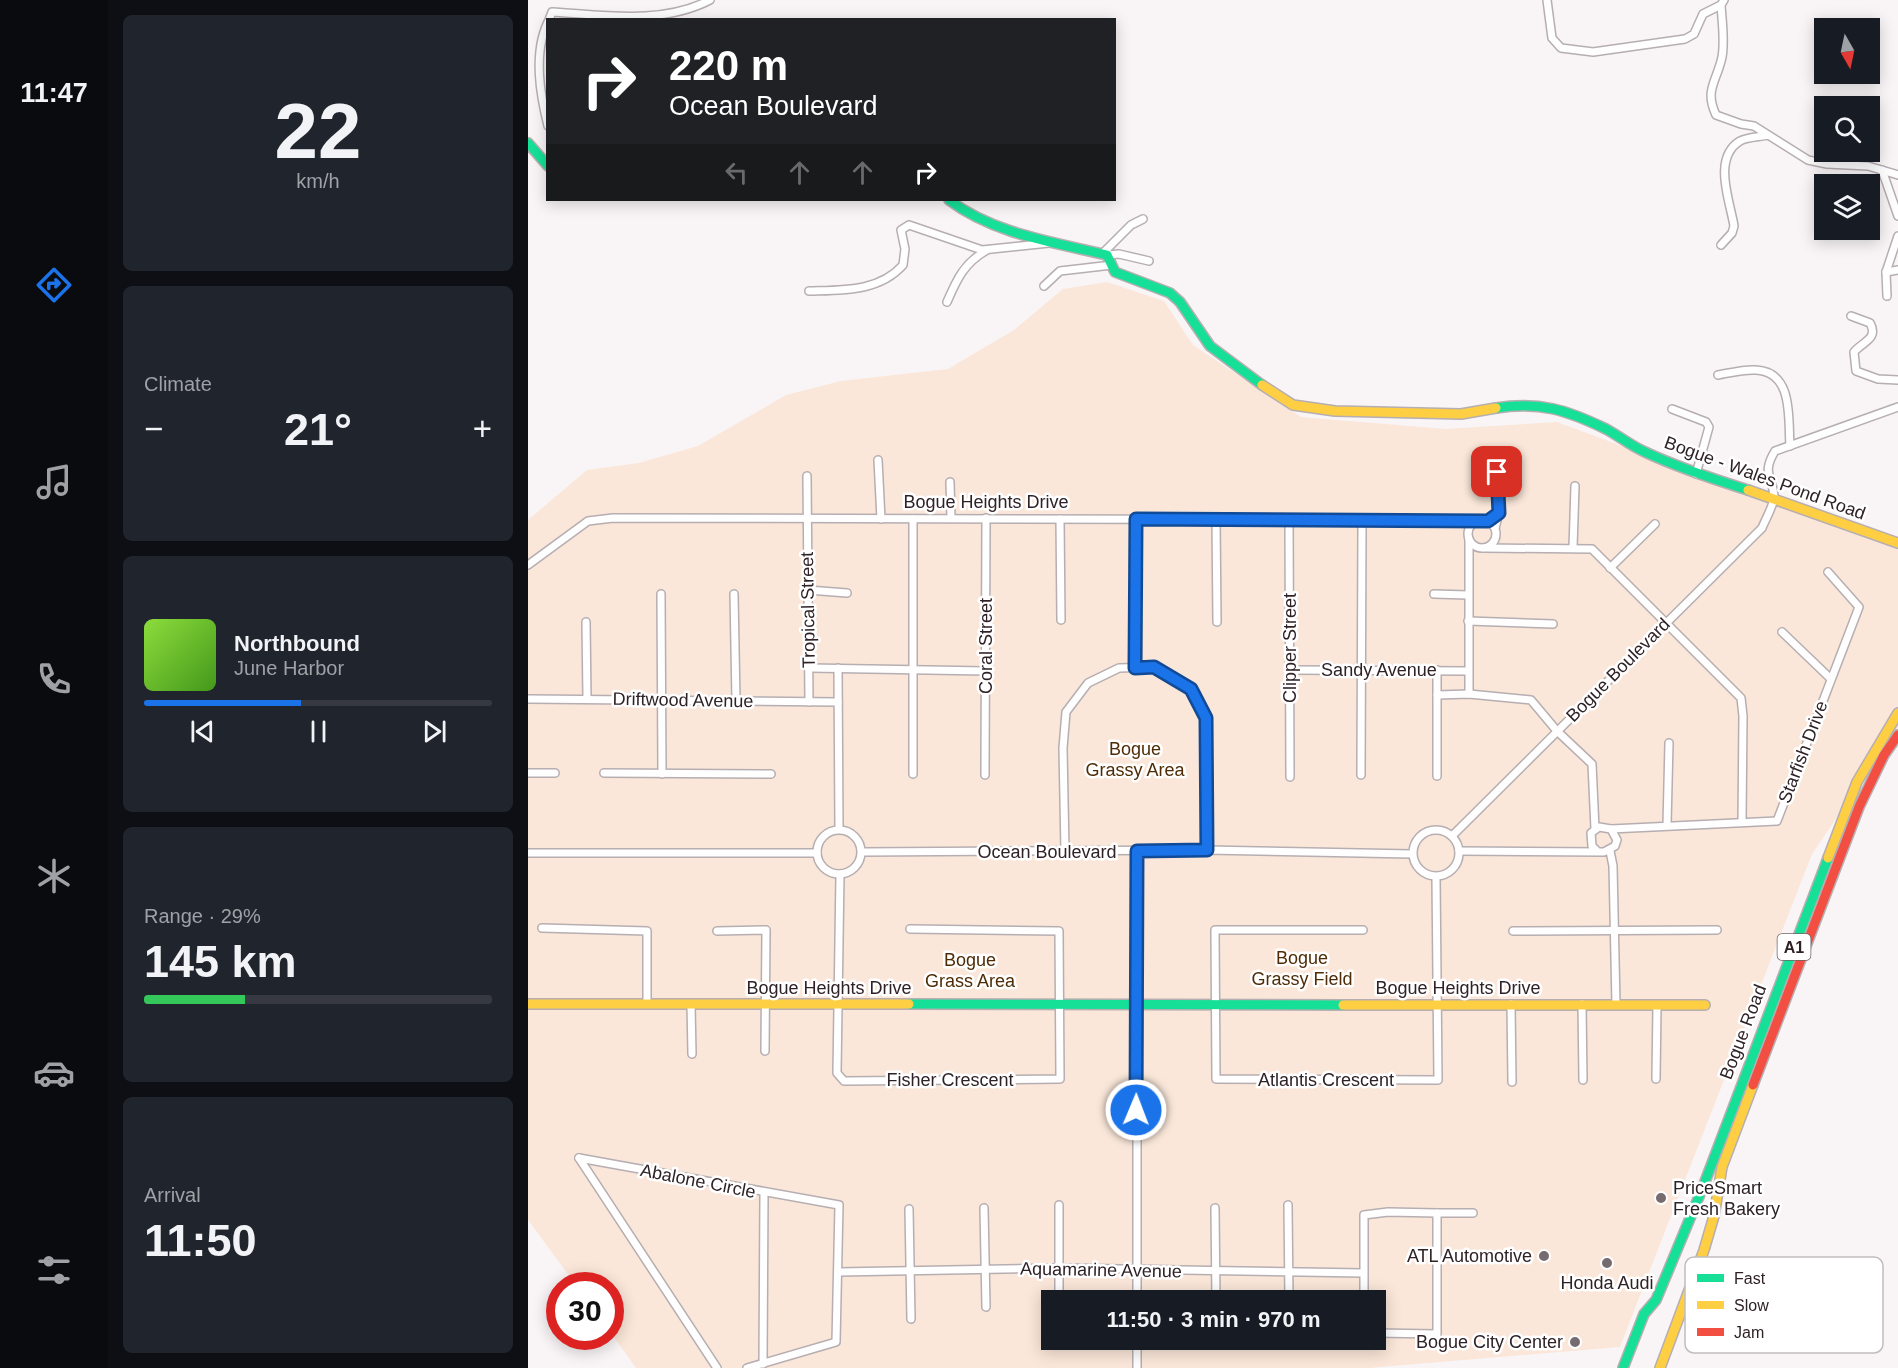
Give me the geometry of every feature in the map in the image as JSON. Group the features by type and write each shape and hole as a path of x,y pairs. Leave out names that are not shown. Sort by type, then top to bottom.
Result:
{"street":[{"path":"549,18 552,12 647,17 697,7 710,0"},
{"path":"1547,0 1552,38 1561,48 1593,52 1685,39 1694,34 1703,14 1723,3 1722,56 1710,90 1710,103 1716,115 1740,124 1754,126 1808,160 1882,170 1898,175"},
{"path":"546,26 542,35 539,89 546,118"},
{"path":"1720,245 1732,232 1734,226 1725,168 1730,152 1740,141 1768,135"},
{"path":"528,143 546,164"},
{"path":"1882,170 1898,216"},
{"name":"Bogue - Wales Pond Road","path":"950,201 969,215 1021,234 1107,258 1115,272 1125,278 1157,286 1170,293 1180,302 1210,346 1268,390 1293,405 1335,411 1461,414 1522,404 1544,405 1573,414 1642,451 1696,474 1774,498 1898,543"},
{"path":"1107,258 1131,225 1143,219"},
{"path":"809,291 869,286 888,278 903,265 904,249 901,230 909,225 987,250 1054,242"},
{"path":"1887,296 1886,272 1898,236"},
{"path":"947,302 958,276 966,266 987,250"},
{"path":"1044,286 1060,271 1119,254 1149,261"},
{"path":"1886,272 1898,270"},
{"path":"1851,316 1870,323 1873,332 1872,337 1854,352 1856,371 1871,378 1898,380"},
{"path":"1718,375 1757,370 1775,376 1785,388 1790,446"},
{"path":"1774,498 1767,474 1768,462 1775,451 1898,407"},
{"path":"1672,409 1706,422 1709,427 1696,474"},
{"path":"878,460 881,519"},
{"path":"1497,472 1499,513 1495,528 1496,538 1506,549"},
{"name":"Tropical Street","path":"807,477 809,702"},
{"path":"950,482 951,519"},
{"path":"1573,548 1575,486"},
{"name":"Bogue Boulevard","path":"1452,836 1762,528 1774,498"},
{"path":"1469,694 1469,537 1473,523 1488,521 1499,513"},
{"name":"Bogue Heights Drive","path":"528,565 588,520 613,518 1216,519 1362,522 1459,520 1473,523"},
{"name":"Coral Street","path":"985,775 986,518"},
{"path":"913,519 913,774"},
{"path":"1060,519 1061,620"},
{"path":"1135,668 1136,519"},
{"path":"1216,519 1217,622"},
{"name":"Clipper Street","path":"1289,520 1290,777"},
{"path":"1459,520 1469,537 1482,548 1592,549 1740,698 1743,716 1742,822"},
{"path":"1488,521 1495,528"},
{"path":"1361,776 1364,670 1362,522"},
{"path":"1610,568 1656,524"},
{"path":"1468,554 1491,545 1496,538"},
{"name":"Starfish Drive","path":"1611,829 1777,821 1859,607 1828,572"},
{"path":"808,590 847,593"},
{"path":"661,594 663,774"},
{"path":"734,594 736,701"},
{"path":"1434,594 1468,595"},
{"path":"1468,621 1553,624"},
{"path":"586,622 587,699"},
{"path":"1782,632 1831,680"},
{"path":"1065,852 1063,748 1066,712 1089,683 1119,668 1154,667 1191,689 1206,718 1207,850"},
{"path":"810,668 986,671"},
{"path":"838,668 839,829"},
{"name":"Sandy Avenue","path":"1291,670 1468,671"},
{"path":"1437,670 1437,776"},
{"path":"1437,695 1469,694 1531,700 1557,731 1592,764 1595,829 1590,840 1597,851"},
{"name":"Driftwood Avenue","path":"528,699 838,702"},
{"name":"Bogue Road","path":"1623,1368 1644,1314 1656,1300 1703,1187 1857,782 1898,713"},
{"name":"Bogue Road","path":"1701,1257 1714,1216 1722,1167 1859,807 1884,754 1898,735"},
{"path":"1667,825 1669,743"},
{"path":"528,773 555,773"},
{"path":"604,773 771,774"},
{"path":"1595,829 1604,826 1611,829 1617,840 1610,850 1613,866 1616,1005"},
{"path":"839,829 846,830 858,839 862,852 858,865 840,874 821,866 817,853 821,839 832,830 839,829"},
{"path":"1438,830 1452,836 1459,850 1456,866 1444,875 1436,877 1422,872 1417,867 1412,854 1413,846 1422,833 1438,830"},
{"name":"Ocean Boulevard","path":"862,852 1207,850 1412,854"},
{"path":"1459,850 1610,850"},
{"path":"1137,851 1135,1131 1137,1290"},
{"path":"528,853 817,853"},
{"path":"838,1005 840,874"},
{"path":"1436,877 1436,1006"},
{"path":"542,928 647,930 647,1003"},
{"path":"910,929 1059,931 1060,1005"},
{"path":"717,931 766,930 765,1051"},
{"path":"1216,1003 1215,930 1363,930"},
{"path":"1512,931 1717,930"},
{"name":"Bogue Heights Drive","path":"528,1005 647,1003 1705,1005"},
{"name":"Atlantis Crescent","path":"1216,1003 1215,1077 1229,1080 1437,1081 1436,1006"},
{"path":"692,1004 692,1054"},
{"path":"1511,1004 1512,1082"},
{"name":"Fisher Crescent","path":"838,1005 837,1073 844,1081 1060,1079 1060,1005"},
{"path":"1582,1005 1583,1080"},
{"path":"1656,1079 1657,1005"},
{"name":"Abalone Circle","path":"717,1368 579,1158 839,1205 836,1342 747,1368"},
{"path":"763,1364 764,1193"},
{"path":"1288,1204 1289,1290"},
{"path":"1059,1205 1059,1290"},
{"path":"984,1208 987,1307"},
{"path":"1215,1208 1216,1290"},
{"path":"909,1209 911,1319"},
{"path":"1364,1290 1364,1215 1388,1212 1473,1213"},
{"path":"1386,1333 1437,1334 1437,1213"},
{"name":"Aquamarine Avenue","path":"839,1272 986,1269 1363,1272"},
{"name":"Bogue Road","path":"1660,1368 1685,1301"},
{"path":"1137,1350 1137,1368"}],"green space":[{"path":"1107,282 1164,301 1193,345 1301,417 1446,429 1557,422 1898,548 1898,728 1812,854 1620,1347 1369,1368 636,1368 623,1350 624,1272 566,1272 528,1220 528,520 587,470 639,463 698,446 786,395 841,381 948,369 1014,330 1063,289"}],"traffic: fast":[{"path":"528,143 546,164"},
{"path":"950,201 966,212 1005,229 1107,255 1115,272 1170,293 1180,302 1210,346 1262,385"},
{"path":"1496,408 1526,406 1565,412 1606,429 1658,458 1748,490"},
{"path":"1623,1368 1644,1314 1656,1300 1703,1187 1828,858"},
{"path":"909,1004 1343,1005"}],"traffic: slow":[{"path":"1262,385 1293,405 1335,411 1461,414 1496,408"},
{"path":"1748,490 1898,543"},
{"path":"1828,858 1857,782 1898,713"},
{"path":"528,1004 909,1004"},
{"path":"1343,1005 1705,1005"},
{"path":"1701,1257 1714,1216 1722,1167 1753,1085"},
{"path":"1660,1368 1685,1301"}],"traffic: jam":[{"path":"1753,1085 1859,807 1884,755 1898,735"}],"place":[{"name":"PriceSmart Fresh Bakery","path":"1661,1198"},
{"name":"ATL Automotive","path":"1544,1256"},
{"name":"Honda Audi","path":"1607,1263"},
{"name":"Bogue City Center","path":"1575,1342"}],"route":[{"path":"1136,1110 1137,851 1207,850 1206,718 1191,689 1154,667 1135,668 1136,519 1362,522 1459,520 1473,523 1480,520 1488,521 1499,513 1497,472"}],"park label":[{"name":"Bogue Grassy Area","path":"1135,759"},
{"name":"Bogue Grassy Field","path":"1302,968"},
{"name":"Bogue Grass Area","path":"970,970"}]}
